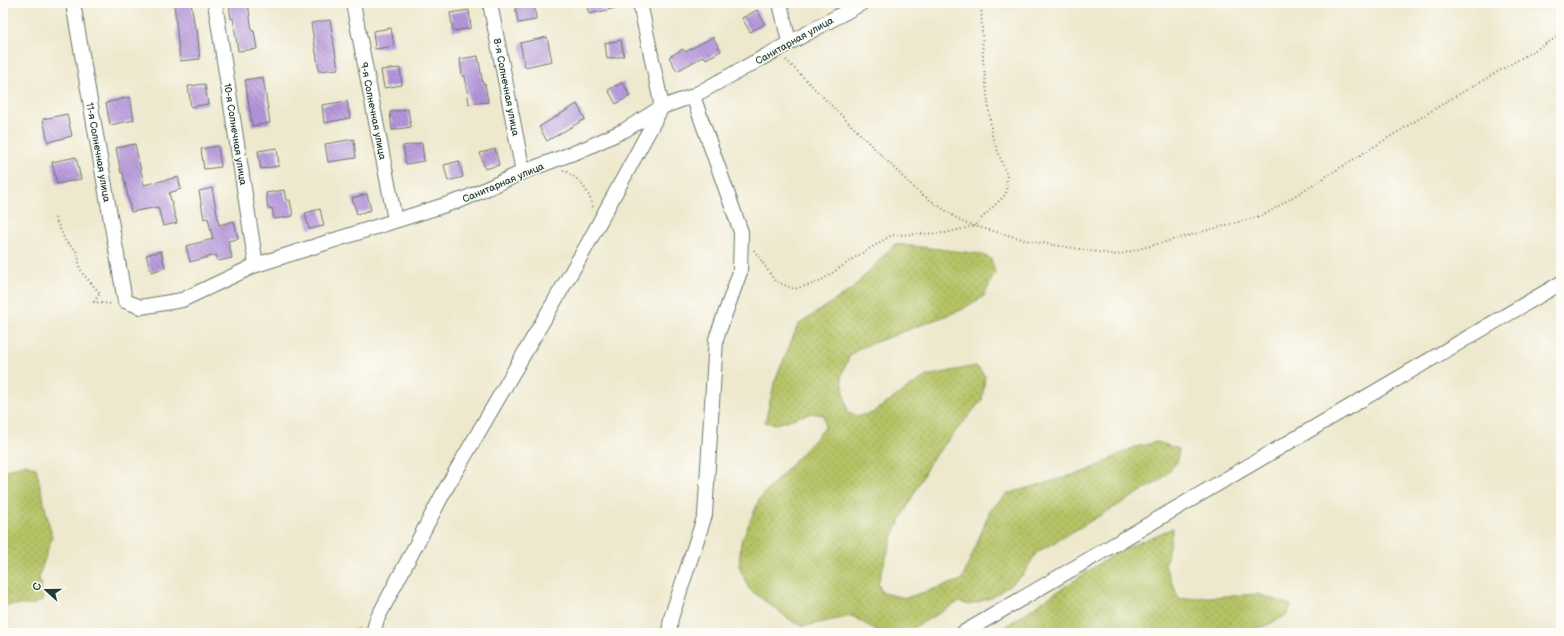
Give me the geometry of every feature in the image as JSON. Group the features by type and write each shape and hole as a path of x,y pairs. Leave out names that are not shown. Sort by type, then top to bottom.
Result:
{"street":[{"name":"11-я Солнечная улица","path":"73,3 125,301"},
{"name":"10-я Солнечная улица","path":"215,3 256,265"},
{"name":"9-я Солнечная улица","path":"353,3 395,220"},
{"name":"8-я Солнечная улица","path":"490,3 523,172"},
{"path":"373,633 377,619 445,490 586,247 662,106 640,3"},
{"path":"780,3 784,46"},
{"name":"Санитарная улица","path":"125,301 141,307 182,300 256,265 464,199 523,172 605,140 625,130 662,106 694,96 862,3"},
{"path":"669,633 671,618 705,515 716,339 740,272 741,232 694,96"},
{"path":"963,633 1561,283"}],"path":[{"path":"741,232 775,281 794,289 819,282 892,235 944,233 974,226 1006,194 1007,176 992,136 983,60 981,3"},
{"path":"784,46 788,64 917,192 964,223 1029,241 1117,255 1264,216 1449,100 1561,35"},
{"path":"559,170 563,170 575,176 581,182 587,190 594,211"},
{"path":"55,218 66,242 76,250 80,260 79,266 83,274 100,293 94,302 109,305 125,301"}],"green space":[{"path":"895,244 981,254 991,259 995,272 984,296 961,310 860,348 850,355 841,376 848,413 859,416 872,413 926,376 976,366 985,376 982,400 930,462 893,535 878,583 882,593 906,598 962,580 990,511 1006,494 1087,471 1132,448 1157,442 1179,449 1177,462 1161,480 1036,553 1023,575 993,597 970,605 959,602 904,633 881,633 852,616 804,626 793,622 749,589 739,566 741,542 760,498 825,428 824,415 812,413 776,424 765,422 775,381 798,325 852,289"},
{"path":"26,464 36,468 52,537 39,576 43,600 32,605 3,605 3,471"},
{"path":"1173,528 1165,566 1179,599 1258,594 1291,605 1287,615 1251,633 1000,633 1003,628 1117,552"}],"building":[{"path":"174,3 191,3 195,29 197,29 200,59 180,61"},
{"path":"229,3 248,3 252,31 254,31 257,49 238,51"},
{"path":"534,3 536,20 518,23 515,5"},
{"path":"586,3 620,3 621,7 589,14"},
{"path":"469,10 471,28 453,31 450,13"},
{"path":"757,10 765,24 750,32 742,18"},
{"path":"330,20 338,69 319,71 311,23"},
{"path":"391,28 394,46 375,49 373,31"},
{"path":"547,37 552,61 525,67 520,43"},
{"path":"713,37 721,51 706,59 704,56 677,71 669,57 683,49 685,52"},
{"path":"621,40 624,56 607,59 605,43"},
{"path":"478,56 488,102 469,104 465,76 462,76 460,59"},
{"path":"400,68 402,85 384,88 381,70"},
{"path":"263,77 270,123 252,126 245,80"},
{"path":"623,82 630,96 616,104 608,90"},
{"path":"205,84 208,104 191,107 188,86"},
{"path":"130,97 134,120 110,125 106,103"},
{"path":"347,101 350,118 324,123 322,105"},
{"path":"577,104 585,119 547,141 539,127"},
{"path":"408,109 411,127 392,130 390,112"},
{"path":"67,114 72,136 48,142 43,119"},
{"path":"354,139 356,158 328,162 325,144"},
{"path":"422,143 424,161 406,164 403,146"},
{"path":"135,144 144,185 178,177 181,189 169,193 177,223 163,226 158,207 131,212 116,148"},
{"path":"218,146 221,167 204,169 201,149"},
{"path":"277,148 279,166 261,169 258,151"},
{"path":"495,149 499,165 485,169 480,153"},
{"path":"76,157 81,179 57,184 52,162"},
{"path":"459,161 463,177 448,181 444,165"},
{"path":"212,188 219,225 234,221 238,239 228,241 232,258 218,261 216,255 190,262 186,246 213,239 208,218 204,219 199,191"},
{"path":"284,190 286,200 290,200 293,216 274,219 272,208 268,209 266,193"},
{"path":"367,194 371,210 357,214 352,198"},
{"path":"320,209 324,226 309,229 305,213"},
{"path":"161,251 165,268 151,272 146,255"}]}
